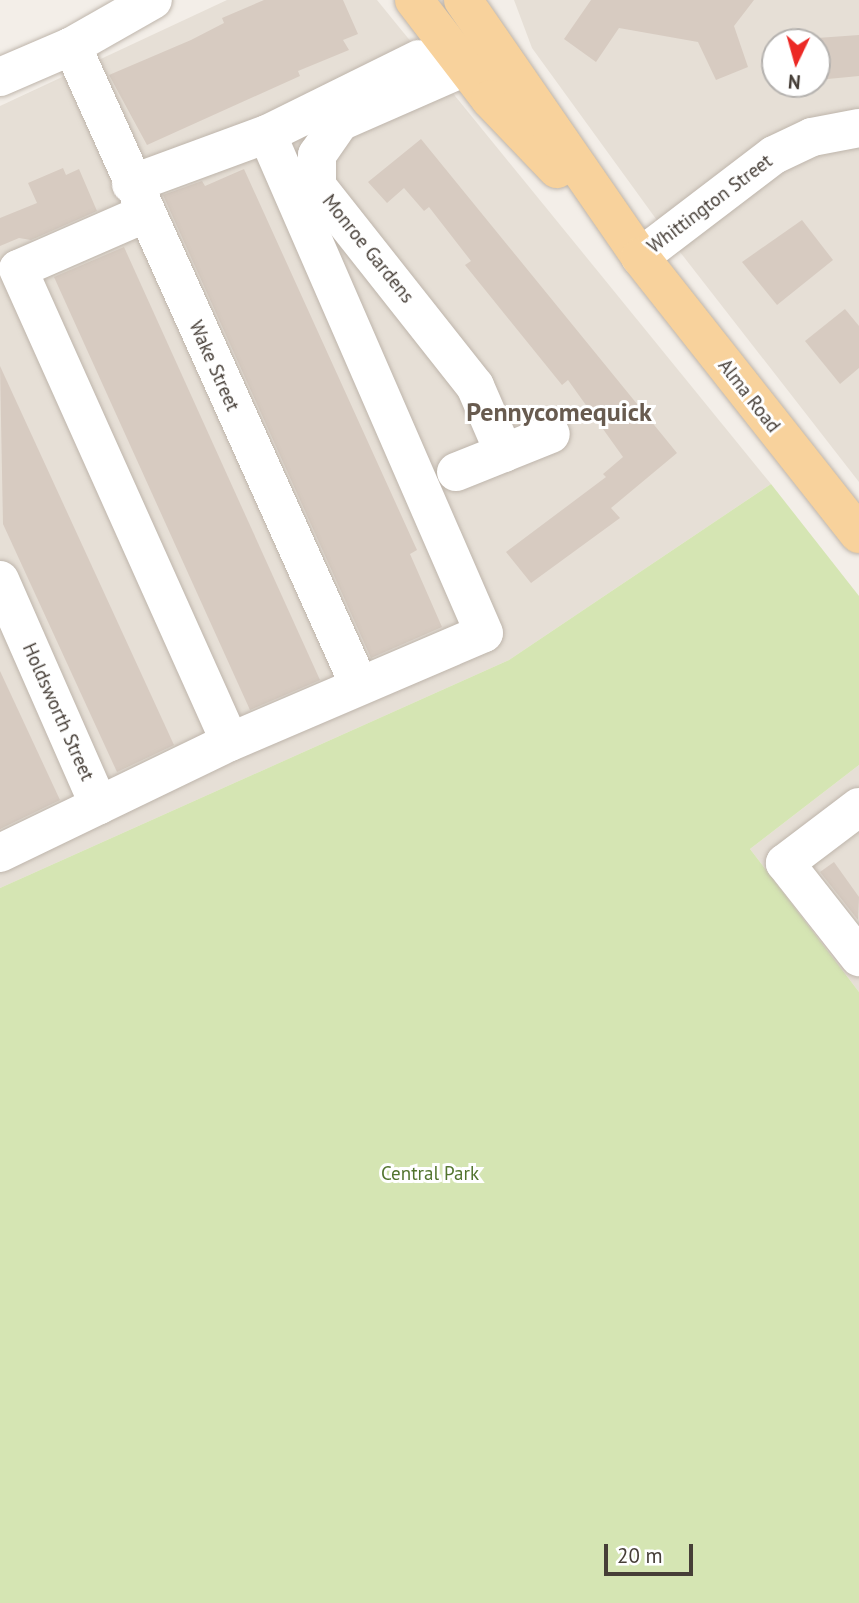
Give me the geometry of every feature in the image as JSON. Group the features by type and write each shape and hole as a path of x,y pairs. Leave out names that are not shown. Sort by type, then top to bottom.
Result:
{"main road":[{"name":"Alma Road","path":"414,0 465,67 640,257"},
{"name":"Alma Road","path":"463,0 640,257 859,534"}],"street":[{"path":"0,77 72,46 152,1"},
{"name":"Wake Street","path":"72,46 138,199 359,685"},
{"path":"230,742 18,269 138,199 419,59"},
{"name":"Monroe Gardens","path":"465,67 340,122 317,155 317,186 475,386 504,453"},
{"path":"0,853 230,742 484,633 267,134"},
{"name":"Whittington Street","path":"640,257 774,155 812,136 855,134"},
{"path":"456,472 551,434"},
{"name":"Holdsworth Street","path":"0,580 99,805"},
{"path":"859,807 785,863 859,957"}],"shaded area":[{"path":"227,0 377,0 771,484 509,660 0,888 0,106"},
{"path":"514,0 859,0 859,482 680,252 532,48"},
{"path":"859,765 859,992 750,849"}],"green space":[{"name":"Central Park","path":"771,484 859,596 859,765 750,849 859,992 859,1603 0,1603 0,888 509,660"}],"building":[{"path":"264,0 343,0 358,34 343,40 349,50 298,71 300,76 147,145 109,75 191,40 224,23 222,18"},
{"path":"591,0 754,0 734,26 748,67 716,80 698,42 619,28 596,62 564,39"},
{"path":"859,35 859,76 831,79 831,37"},
{"path":"421,139 677,453 611,508 620,518 531,583 506,552 606,477 603,474 623,457 568,380 562,385 465,265 471,261 429,207 424,211 404,188 387,203 368,182"},
{"path":"63,168 66,175 79,169 97,211 31,240 19,238 0,246 0,218 37,203 28,183"},
{"path":"244,169 417,550 410,554 442,627 371,658 163,195 202,181 205,186"},
{"path":"802,220 833,260 777,305 742,262"},
{"path":"124,247 320,680 250,710 54,277"},
{"path":"845,309 859,326 859,368 840,384 805,341"},
{"path":"0,366 174,745 117,772 3,524"},
{"path":"0,671 60,800 0,829"},
{"path":"834,862 859,897 858,920 820,872"}],"district":[{"name":"Pennycomequick","path":"559,412"}]}
